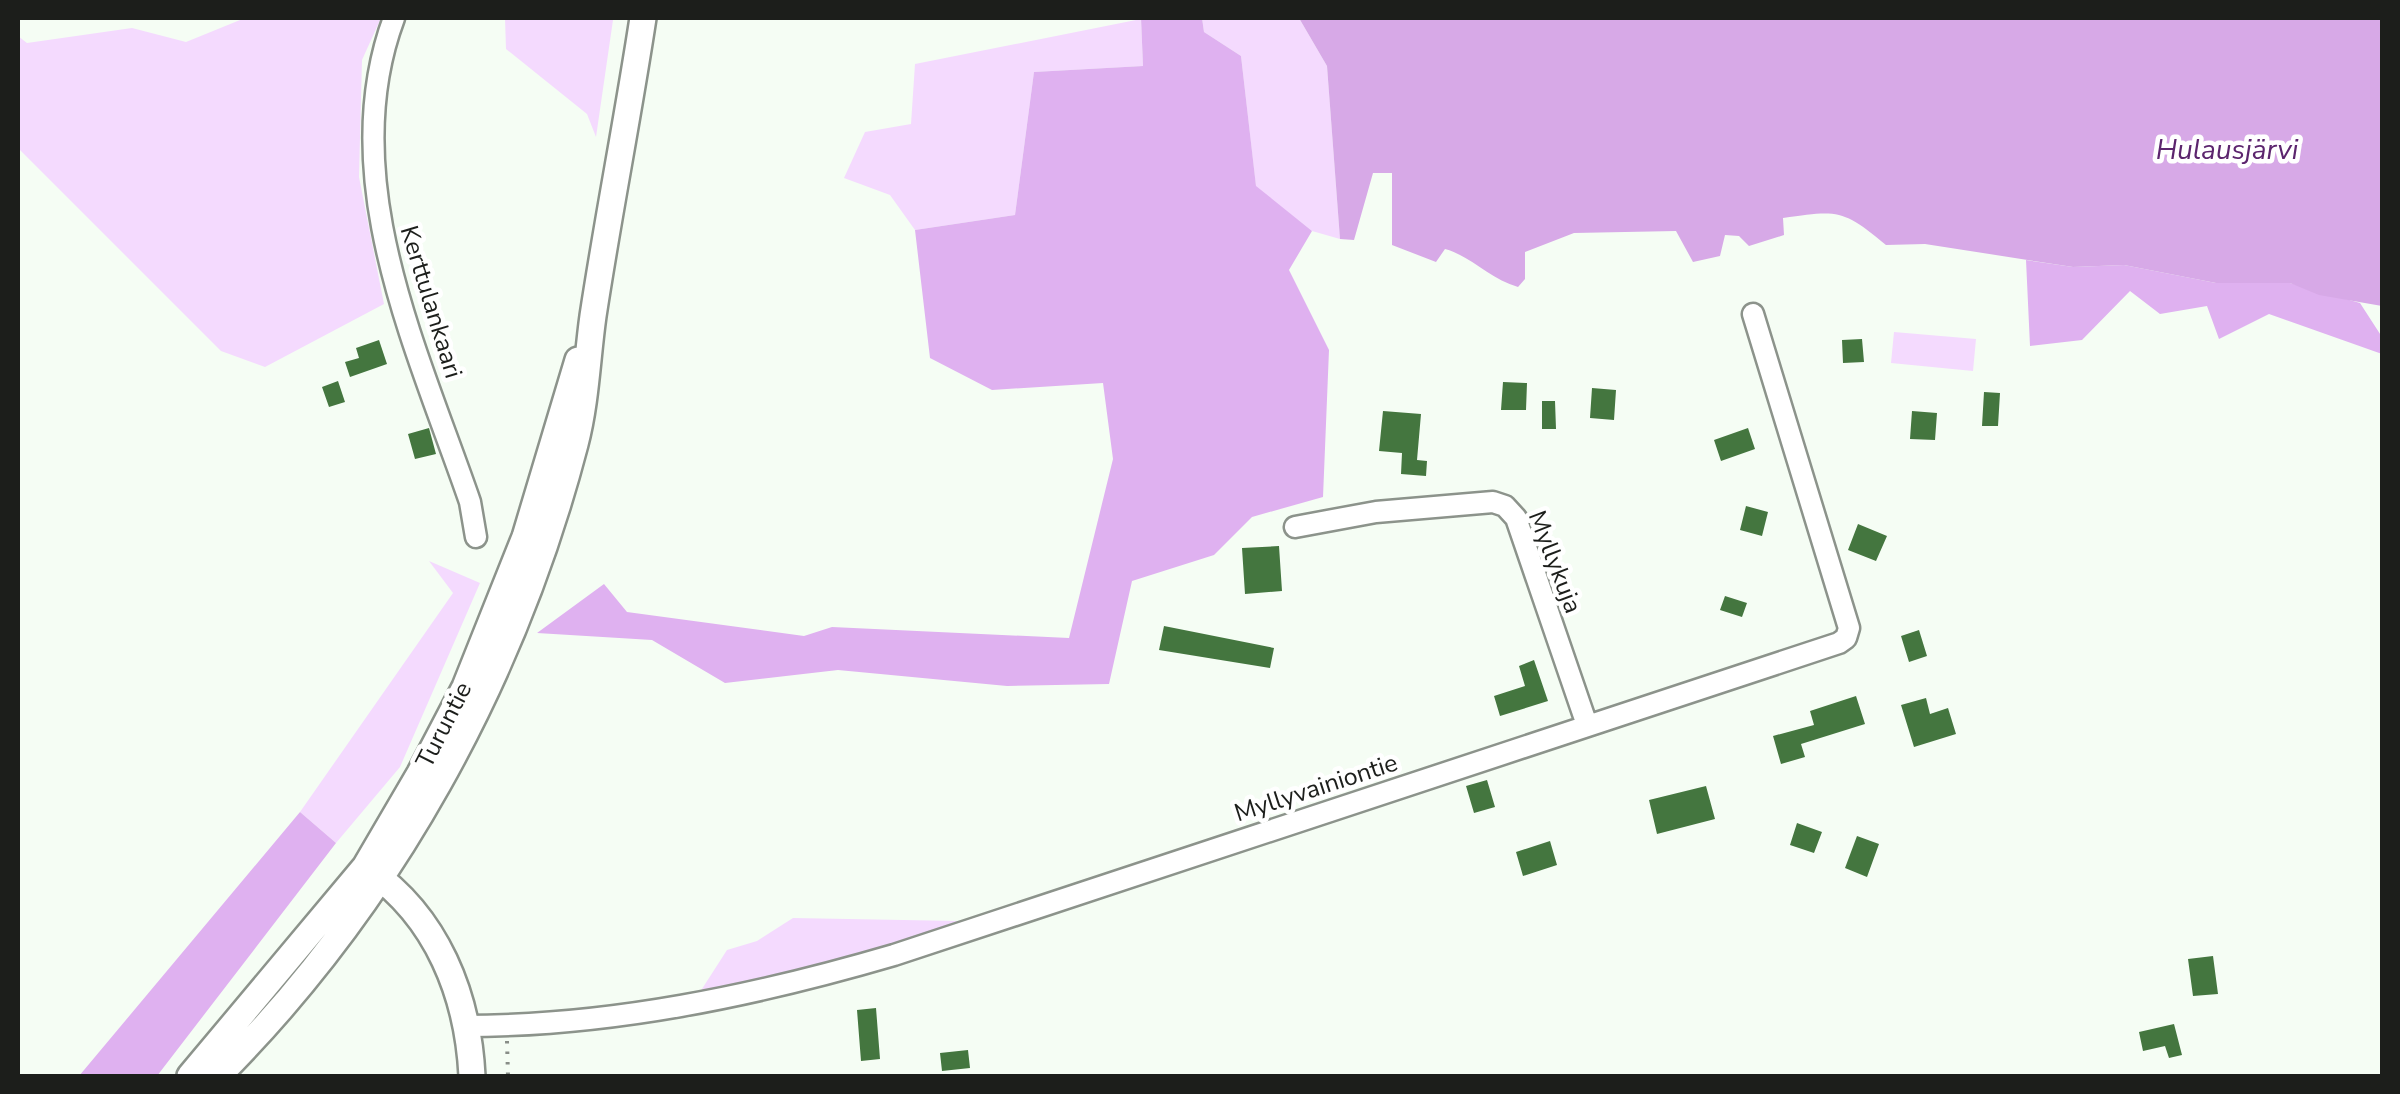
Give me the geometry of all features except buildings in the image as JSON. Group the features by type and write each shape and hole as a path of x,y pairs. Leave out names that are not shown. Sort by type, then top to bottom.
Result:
{"main road":[{"name":"Turuntie","path":"218,1076 329,952 372,872 478,708 530,587 576,440 644,18"},
{"name":"Turuntie","path":"190,1076 372,872"},
{"path":"372,872 411,902 445,960 464,1026 472,1076"}],"street":[{"name":"Kerttulankaari","path":"394,18 384,44 376,93 378,214 396,287 470,502 476,537"},
{"name":"Myllyvainiontie","path":"464,1026 506,1026 695,1004 778,989 894,955 1839,642 1850,634 1753,314"},
{"name":"Myllykuja","path":"1294,527 1376,512 1493,502 1505,506 1516,518 1587,725"}],"path":[{"path":"506,1026 508,1076"}],"shaded area":[{"path":"245,18 381,18 362,60 359,177 384,304 265,367 221,351 18,148 18,36 27,43 132,28 186,42"},
{"path":"505,18 613,20 596,137 587,114 506,49"},
{"path":"1141,18 1202,18 1204,32 1241,56 1256,186 1312,231 1289,270 1329,350 1323,497 1252,517 1214,555 1132,581 1109,684 1007,686 838,670 725,683 652,640 537,633 604,584 627,612 804,636 832,627 1069,638 1113,459 1103,383 992,390 930,358 915,230 1015,215 1034,72 1143,66"},
{"path":"1202,18 1299,18 1327,66 1340,239 1312,231 1256,187 1241,56 1204,32"},
{"path":"1141,19 1143,66 1034,72 1015,215 915,230 890,195 844,178 865,132 911,124 915,64"},
{"path":"2026,260 2073,267 2124,265 2216,283 2290,283 2360,303 2382,337 2382,354 2269,314 2219,339 2207,306 2160,314 2130,291 2082,340 2030,346"},
{"path":"1894,332 1976,339 1973,371 1891,363"},
{"path":"429,561 480,583 400,767 336,843 300,812 453,593"},
{"path":"300,812 336,843 157,1076 79,1076"},
{"path":"793,918 958,921 831,964 700,992 727,950 757,941"}],"water":[{"name":"Hulausjärvi","path":"1299,18 2382,18 2382,306 2319,295 2290,283 2216,283 2124,265 2073,267 1925,244 1886,245 1860,224 1828,214 1783,218 1784,235 1749,246 1739,236 1725,235 1720,256 1693,262 1676,231 1574,233 1525,252 1525,279 1518,287 1445,249 1436,262 1392,245 1392,173 1373,173 1354,240 1340,239 1327,66"}]}
